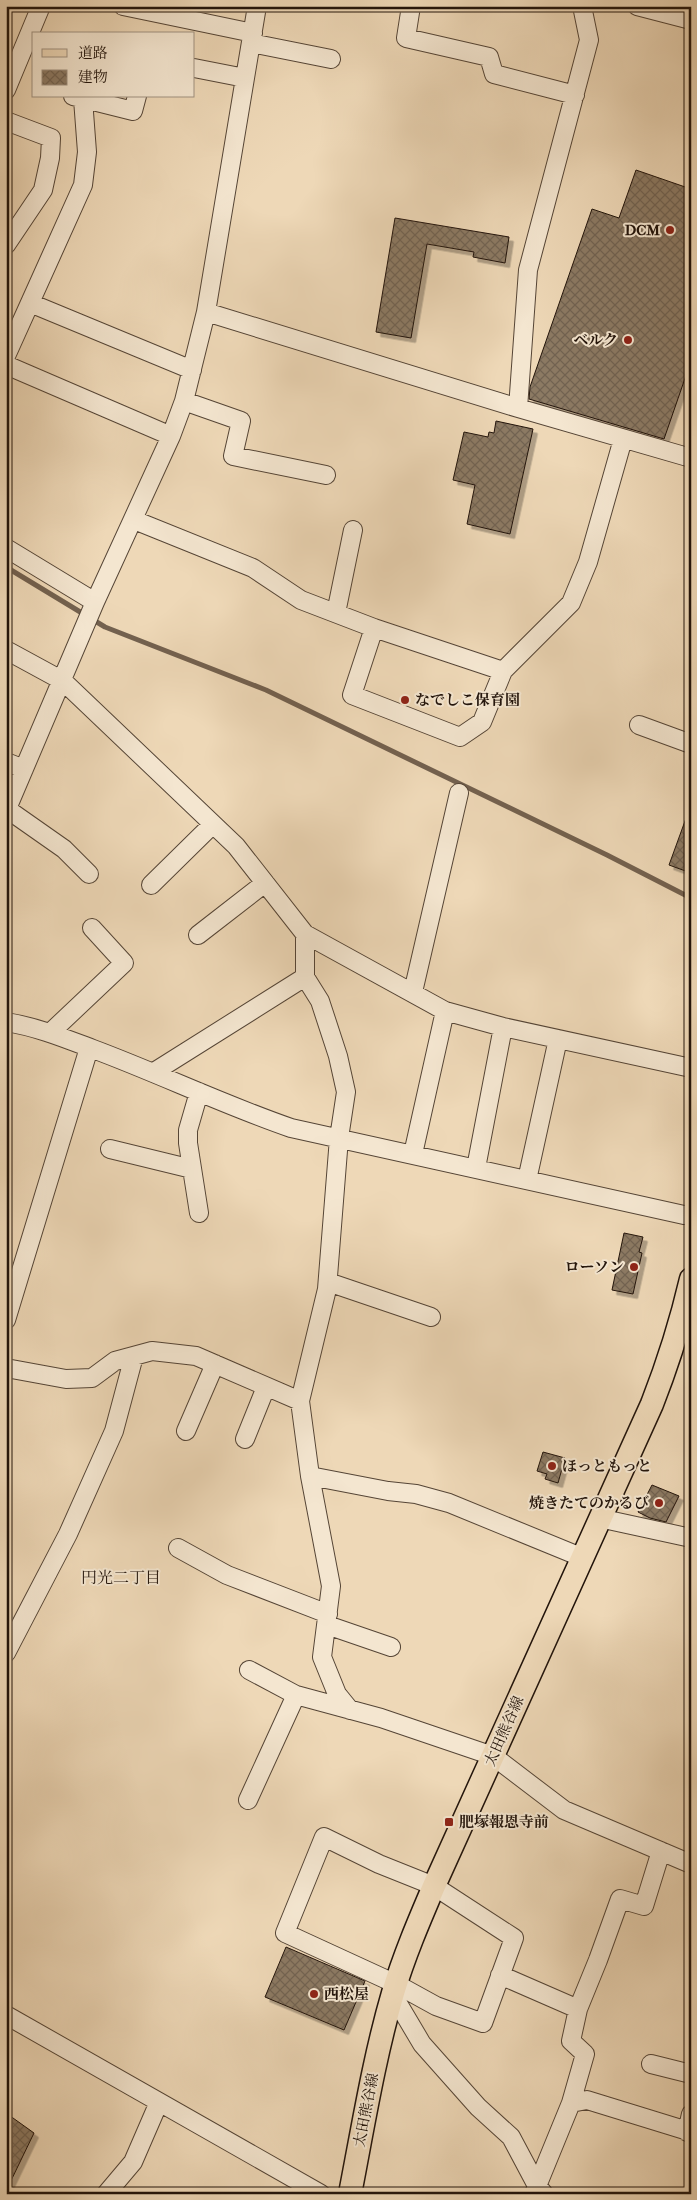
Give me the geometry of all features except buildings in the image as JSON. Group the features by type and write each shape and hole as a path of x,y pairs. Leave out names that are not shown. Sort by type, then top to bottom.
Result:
{"main road":[{"name":"太田熊谷線","path":"350,2194 378,2049 394,1989 434,1886 667,1366 683,1315 691,1279"}],"street":[{"path":"6,90 41,6"},
{"path":"122,6 331,59"},
{"path":"89,874 64,849 7,810 94,604 134,520 171,436 184,401 206,312 257,6"},
{"path":"411,6 406,38 489,57 494,74 575,94"},
{"path":"518,408 528,270 589,40 582,6"},
{"path":"637,6 691,20"},
{"path":"195,68 245,78"},
{"path":"6,356 83,185 87,152 78,98"},
{"path":"82,98 133,111 136,98"},
{"path":"6,121 51,138 50,158 43,190 6,245"},
{"path":"30,303 192,370"},
{"path":"206,312 518,408 691,458"},
{"path":"6,365 171,436"},
{"path":"184,401 241,421 233,456 326,475"},
{"path":"374,628 352,695 460,737 482,722 503,671 571,603 588,562 623,439"},
{"path":"134,520 253,568 301,600 374,628 503,671"},
{"path":"336,613 353,530"},
{"path":"6,548 94,604"},
{"path":"6,650 63,680 236,846 305,934 445,1011 503,1027 691,1068"},
{"path":"639,725 691,744"},
{"path":"6,762 24,768"},
{"path":"412,992 459,793"},
{"path":"151,885 213,824"},
{"path":"198,935 265,883"},
{"path":"50,1033 124,963 92,928"},
{"path":"305,934 305,977 320,1001 338,1056 346,1092 339,1138 328,1282 300,1401 310,1476 332,1586 322,1657 337,1694 350,1710"},
{"path":"154,1072 305,977"},
{"path":"413,1154 445,1011"},
{"path":"6,1023 33,1027 50,1033 154,1072 248,1113 291,1128 691,1215"},
{"path":"476,1168 503,1027"},
{"path":"527,1180 558,1039"},
{"path":"6,1320 13,1276 89,1048"},
{"path":"199,1213 188,1130 200,1092"},
{"path":"110,1149 192,1169"},
{"path":"328,1282 431,1316"},
{"path":"6,1368 66,1379 92,1378 115,1361 152,1351 196,1356 300,1401"},
{"path":"6,1652 68,1534 114,1431 134,1356"},
{"path":"186,1431 215,1364"},
{"path":"245,1439 266,1387"},
{"path":"310,1476 388,1491 416,1494 449,1503 581,1557"},
{"path":"599,1518 691,1538"},
{"path":"178,1548 227,1575 391,1647"},
{"path":"248,1670 296,1695 381,1718 493,1756 564,1810 691,1864"},
{"path":"248,1800 296,1695"},
{"path":"324,1837 379,1864 434,1886 514,1938 500,1975 483,2023 394,1989 285,1933 324,1837"},
{"path":"538,2190 571,2102 585,2054 571,2041 578,2009 620,1898 644,1906 661,1851"},
{"path":"500,1975 578,2009"},
{"path":"394,1989 422,2044 478,2107 511,2137 538,2190"},
{"path":"6,2015 321,2194"},
{"path":"652,2064 691,2074"},
{"path":"571,2102 587,2100 689,2132 691,2114"},
{"path":"106,2194 134,2162 159,2102"}],"waterway":[{"path":"6,567 105,627 266,690 607,855 691,898"}],"place":[{"name":"DCM","path":"670,230"},
{"name":"ベルク","path":"628,340"},
{"name":"なでしこ保育園","path":"405,700"},
{"name":"ローソン","path":"634,1267"},
{"name":"ほっともっと","path":"552,1466"},
{"name":"焼きたてのかるび","path":"659,1503"},
{"name":"肥塚報恩寺前","path":"449,1822"},
{"name":"西松屋","path":"314,1994"}],"district":[{"name":"円光二丁目","path":"121,1577"}]}
